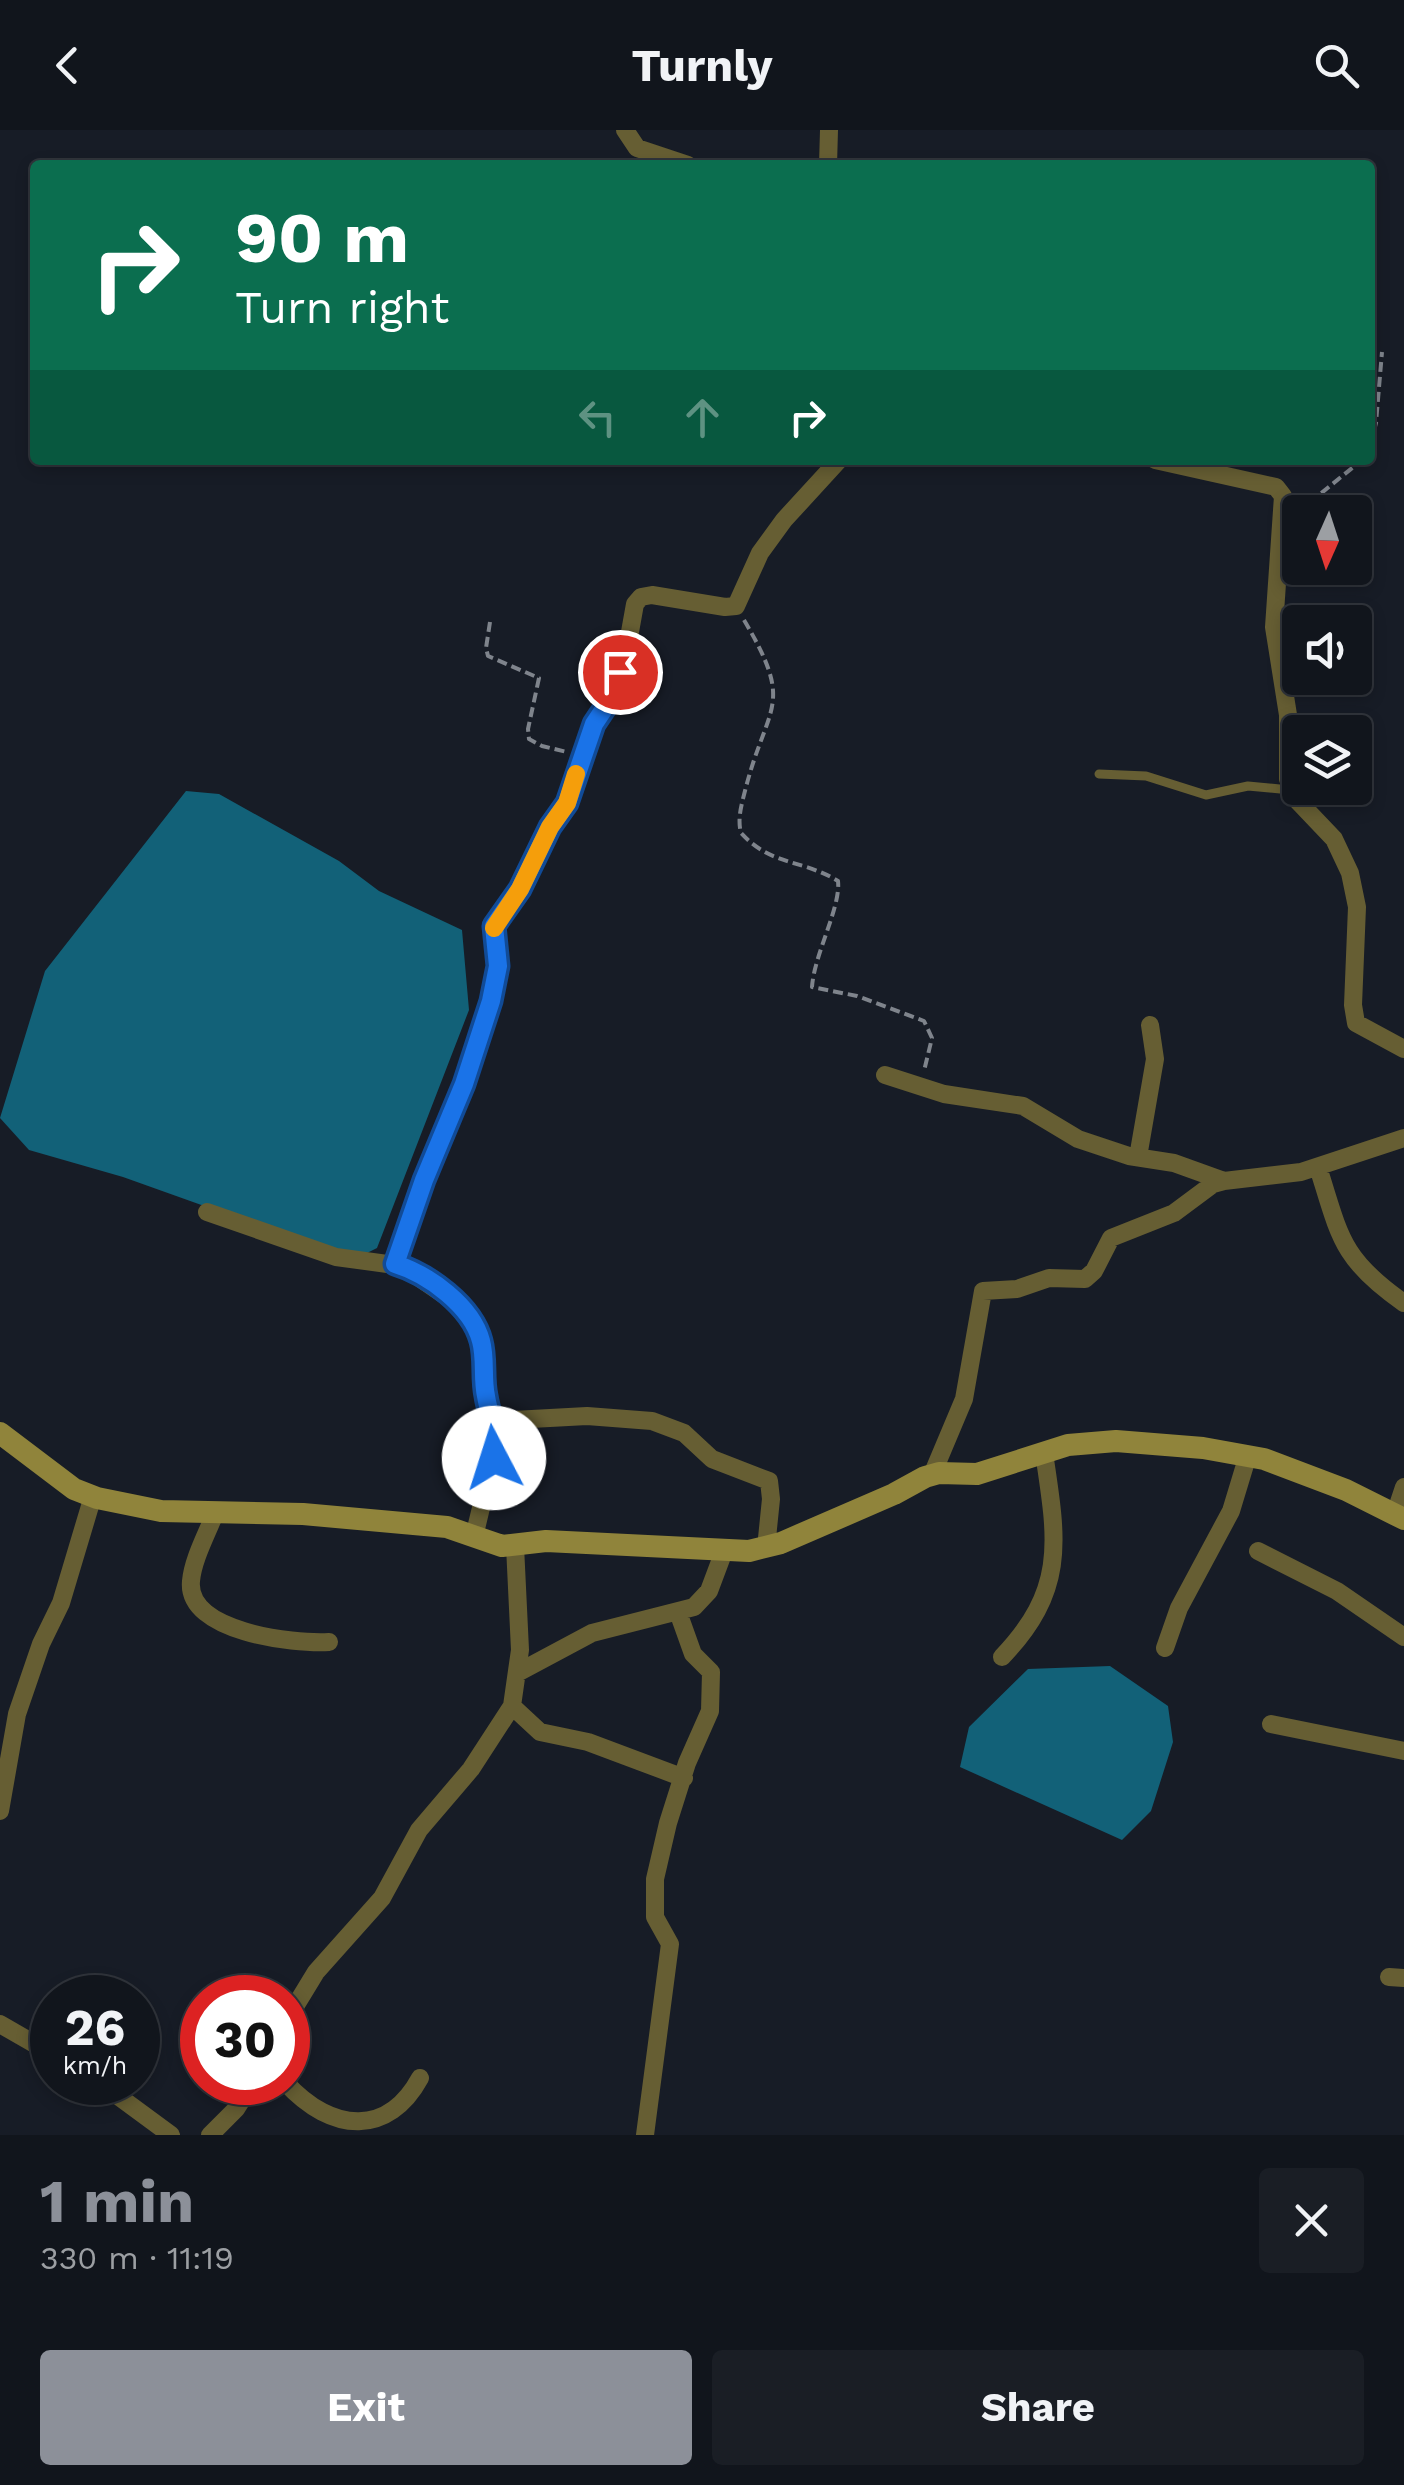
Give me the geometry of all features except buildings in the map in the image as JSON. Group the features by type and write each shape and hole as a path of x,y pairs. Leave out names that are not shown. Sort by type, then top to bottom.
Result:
{"street":[{"path":"625,130 637,148 673,160"},
{"path":"828,160 830,130"},
{"path":"395,1264 464,1084 491,1001 498,966 494,926 520,889 550,827 567,803 597,717 614,694 637,600 663,596 736,606 767,543 835,465"},
{"path":"1177,465 1276,487 1283,495"},
{"path":"1282,524 1274,627 1288,715"},
{"path":"1301,805 1324,825 1350,874 1358,938 1353,1005 1356,1024 1404,1049"},
{"path":"1138,1157 1155,1060 1150,1026"},
{"path":"885,1075 944,1094 1024,1106 1078,1138 1224,1180"},
{"path":"932,1474 964,1399 984,1291 1017,1288 1049,1278 1085,1279 1094,1271 1112,1238 1174,1212 1224,1180 1318,1167 1404,1138"},
{"path":"1318,1167 1349,1254 1367,1275 1404,1303"},
{"path":"207,1212 336,1258 395,1264 428,1282 469,1316 482,1343 486,1396 497,1441 474,1536"},
{"path":"495,1422 613,1416 673,1426 712,1459 769,1481 766,1548"},
{"path":"0,1433 54,1476 92,1496 161,1510 341,1516 447,1527 492,1545 515,1546 546,1541 724,1550 766,1548 932,1474 977,1474 1068,1444 1116,1442 1248,1455 1311,1475 1400,1517 1404,1487"},
{"path":"1002,1657 1034,1620 1049,1582 1054,1541 1044,1454"},
{"path":"1165,1648 1178,1608 1231,1511 1248,1455"},
{"path":"0,1810 16,1714 41,1644 61,1603 92,1496"},
{"path":"215,1514 191,1581 192,1594 204,1613 223,1624 284,1640 329,1642"},
{"path":"310,1982 382,1898 418,1830 471,1769 512,1706 519,1672 515,1546"},
{"path":"519,1672 592,1633 678,1612 703,1600 715,1580 724,1550"},
{"path":"1258,1551 1338,1591 1404,1636"},
{"path":"645,2135 670,1944 655,1917 653,1897 668,1822 693,1746 710,1711 712,1678 693,1654 678,1612"},
{"path":"512,1706 540,1732 588,1742 684,1778"},
{"path":"1271,1724 1404,1751"},
{"path":"0,2024 30,2041"},
{"path":"307,2105 329,2122 379,2130 402,2116 420,2078"},
{"path":"130,2105 171,2135"},
{"path":"210,2135 239,2105"}],"lane":[{"path":"1099,774 1146,776 1206,795 1248,786 1282,789"}],"path":[{"path":"1375,427 1382,352"},
{"path":"1318,495 1356,465"},
{"path":"736,606 769,666 775,688 772,718 757,748 740,808 740,833 768,857 792,861 838,880 839,890 812,987 858,996 924,1022 932,1038 920,1086"},
{"path":"490,622 488,656 538,678 529,738 580,760"}],"water":[{"path":"186,791 219,794 339,861 379,891 462,930 469,1010 377,1248 359,1257 322,1248 123,1177 29,1150 0,1118 45,971"},
{"path":"1110,1666 1168,1706 1173,1742 1151,1811 1122,1840 960,1767 969,1727 1028,1669"}],"slow traffic":[{"path":"494,928 567,803 576,774"}],"route":[{"path":"494,1458 497,1430 486,1396 484,1354 477,1330 456,1302 395,1264 464,1084 491,1001 498,966 494,926 520,889 550,827 567,803 594,724 614,694 620,672"}]}
